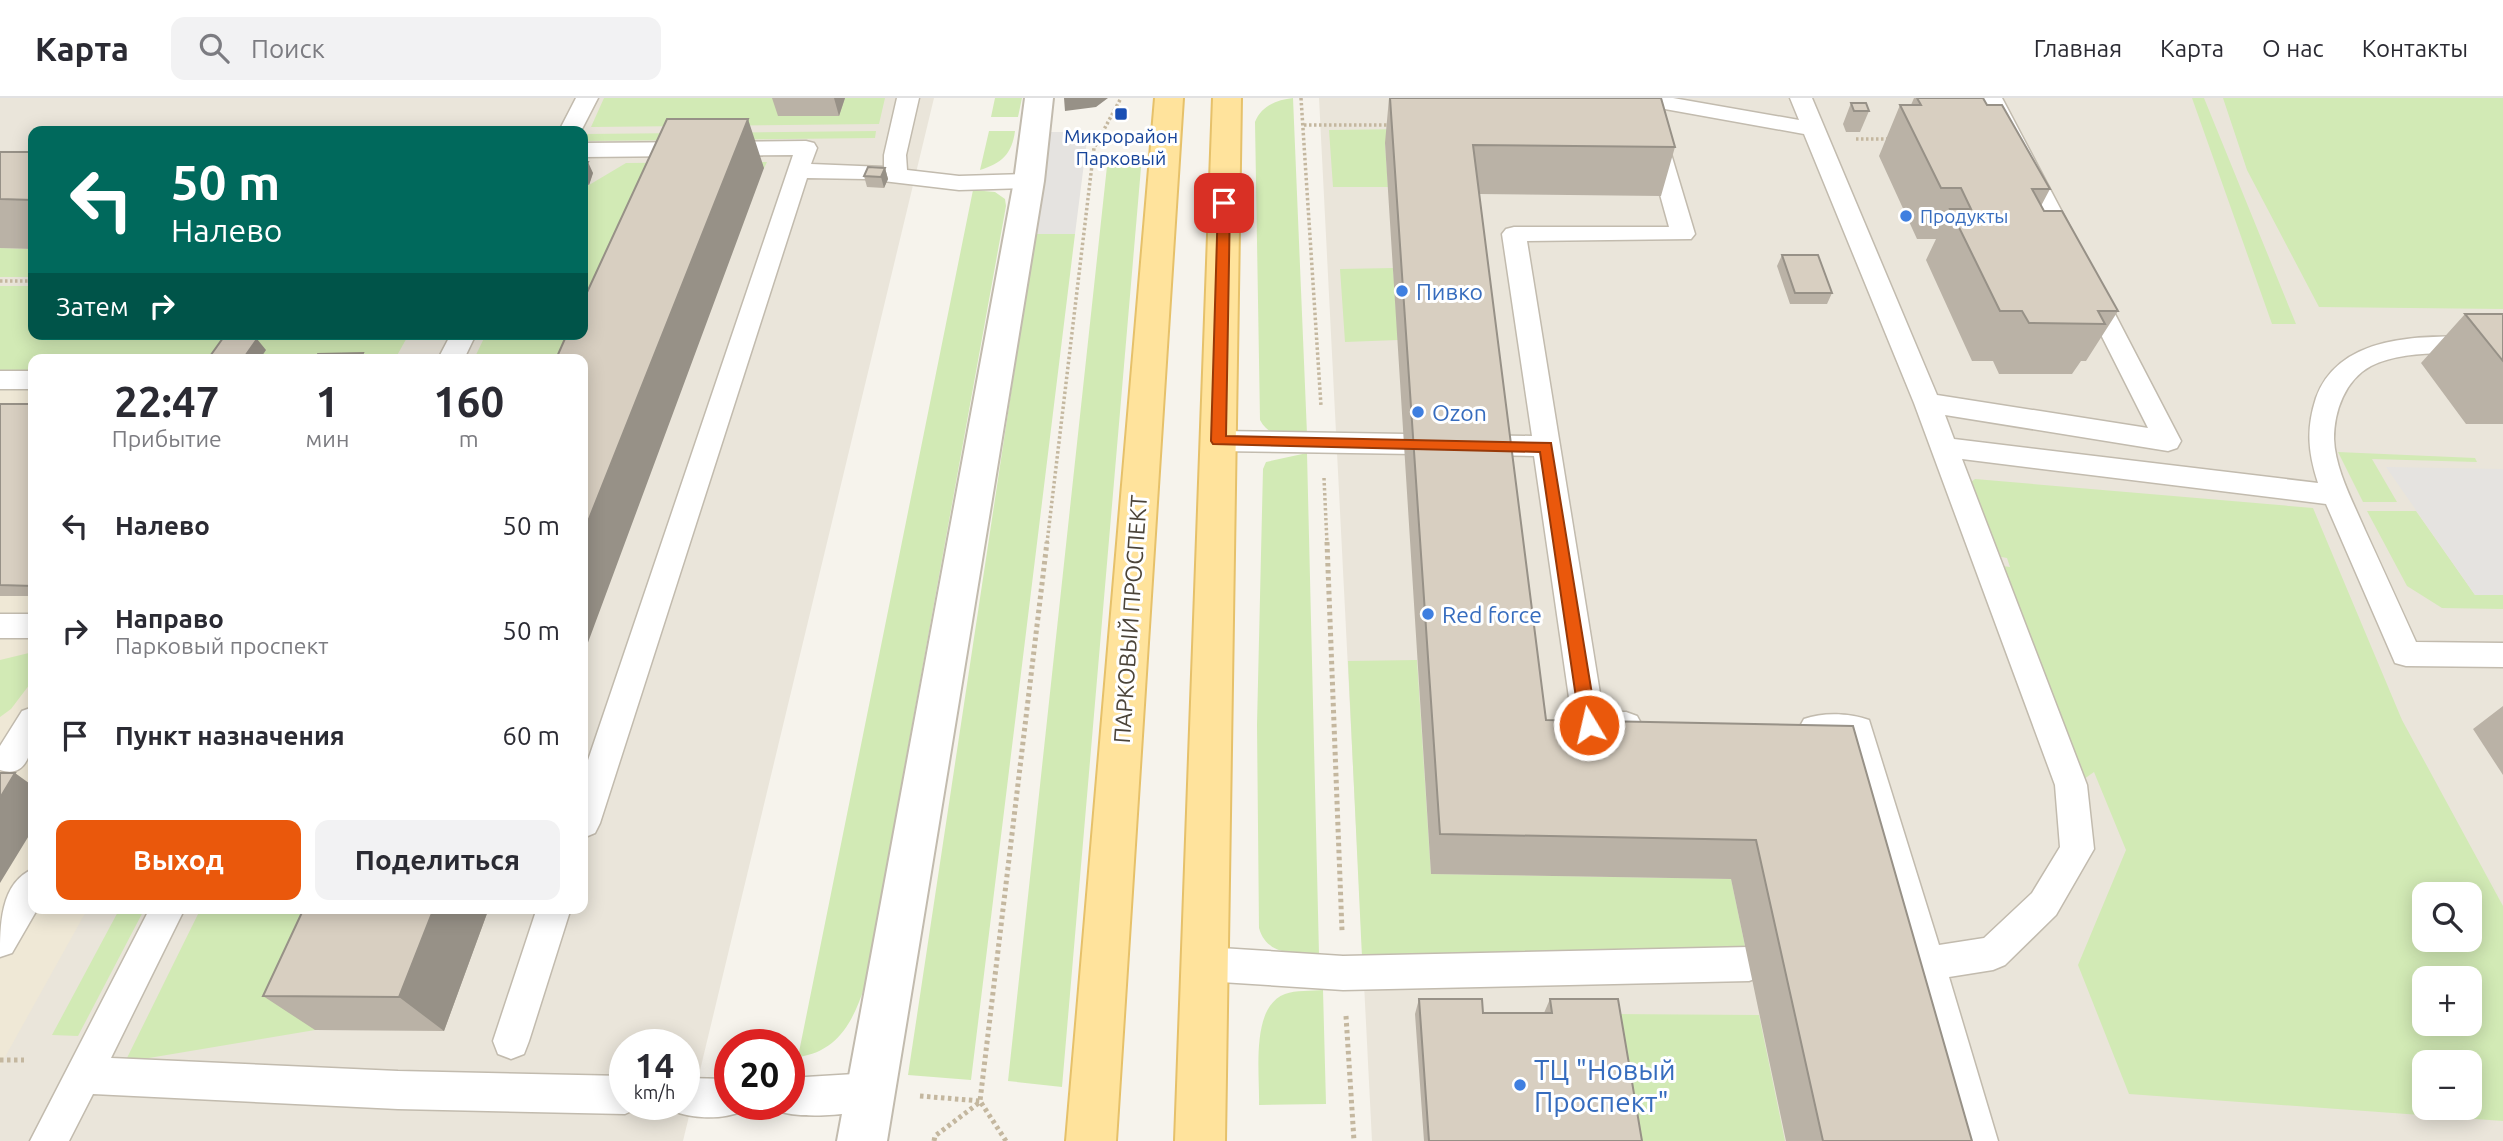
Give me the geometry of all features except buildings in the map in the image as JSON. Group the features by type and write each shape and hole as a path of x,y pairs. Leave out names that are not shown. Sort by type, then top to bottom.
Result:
{"main road":[{"name":"ПАРКОВЫЙ ПРОСПЕКТ","path":"1091,1141 1169,98"},
{"path":"1200,1141 1227,98"}],"street":[{"path":"862,1141 1029,181 1040,98"}],"lane":[{"path":"573,126 587,98"},
{"path":"896,175 895,155 908,98"},
{"path":"1801,98 1927,403 2071,785 2077,849 2044,904 1993,953 1926,964 1878,966"},
{"path":"1927,403 2168,441 1991,98"},
{"path":"1656,726 1589,725 1514,234 1683,234 1640,99 1815,134"},
{"path":"588,150 806,148 588,808"},
{"path":"798,171 896,175 959,183 1029,181"},
{"path":"2503,346 2411,348 2378,355 2349,367 2338,380 2328,402 2321,444 2336,495 2406,654 2503,655"},
{"path":"0,380 28,380"},
{"path":"1219,441 1546,446"},
{"path":"1942,447 2336,495"},
{"path":"0,626 28,626"},
{"path":"1791,728 1858,729 1979,1141"},
{"path":"14,759 28,730"},
{"path":"0,941 28,893"},
{"path":"49,1141 166,914"},
{"path":"511,1041 553,914"},
{"path":"1206,964 1343,973 1749,964"},
{"path":"82,1075 398,1090 609,1096"},
{"path":"805,1096 871,1092"}],"path":[{"path":"1006,1141 980,1101 1094,148 1121,98"},
{"path":"1301,98 1323,444 1343,973 1354,1141"},
{"path":"1304,125 1401,125"},
{"path":"1815,134 1896,139"},
{"path":"0,281 28,281"},
{"path":"0,1060 24,1060"},
{"path":"871,1092 980,1101"},
{"path":"934,1141 935,1136 980,1101"}],"shaded area":[{"path":"0,98 934,98 700,1070 700,1029 609,1029 609,1120 688,1120 683,1141 0,1141"},
{"path":"1319,98 2503,98 2503,1141 1372,1141"},
{"path":"1051,132 1088,132 1075,234 1035,234"},
{"path":"0,355 28,358 28,914 85,914 0,1066"},
{"path":"2386,467 2503,469 2503,595 2475,595"}],"green space":[{"path":"604,98 786,98 838,116 845,98 885,98 879,124 591,127"},
{"path":"995,98 1022,98 1018,117 991,117"},
{"path":"1293,98 1307,434 1286,435 1274,433 1260,420 1255,122 1261,112 1270,105"},
{"path":"2192,98 2204,98 2296,324 2272,324"},
{"path":"2223,98 2503,98 2503,309 2319,307 2247,170"},
{"path":"1410,129 1385,144 1388,187 1333,187 1329,130"},
{"path":"876,131 875,138 588,141 588,134"},
{"path":"989,131 1015,131 1005,156 980,170"},
{"path":"1142,156 1062,1087 1008,1081 1108,157"},
{"path":"767,162 588,354 476,354 483,340 588,340 588,185 626,163"},
{"path":"973,190 995,192 1005,199 1006,206 865,985 850,1022 824,1049 805,1056 804,1029"},
{"path":"1035,234 1075,234 971,1080 908,1075"},
{"path":"0,248 28,249 28,277 0,277"},
{"path":"1393,268 1398,340 1345,342 1340,269"},
{"path":"0,286 28,286 28,340 406,340 398,354 28,354 28,370 0,370"},
{"path":"2338,452 2475,458 2477,462 2372,459 2397,502 2363,502"},
{"path":"1307,453 1319,954 1291,953 1275,948 1268,944 1259,928 1257,725 1263,469 1266,462"},
{"path":"1975,479 2313,508 2402,720 2503,906 2503,1121 2482,1119 2482,1050 2412,1050 2412,1114 2129,1094 2078,965 2126,850 2094,772 2084,779 1995,565 2010,567 2007,558 1991,555 1967,485"},
{"path":"2367,511 2416,511 2475,595 2503,595 2503,609 2442,608 2407,586"},
{"path":"28,653 28,687 11,709 0,717 0,660"},
{"path":"1417,660 1431,874 1731,879 1746,951 1362,957 1348,661"},
{"path":"117,914 142,914 78,1036 52,1035"},
{"path":"198,914 365,914 315,1030 125,1062"},
{"path":"1323,990 1326,1104 1259,1105 1259,1043 1266,1012 1274,1001 1285,994"},
{"path":"1609,1014 1759,1015 1785,1141 1630,1141"}],"place":[{"name":"Микрорайон Парковый","path":"1121,114"},
{"name":"Продукты","path":"1906,216"},
{"name":"Пивко","path":"1402,291"},
{"name":"Ozon","path":"1418,412"},
{"name":"Red force","path":"1428,614"},
{"name":"ТЦ \"Новый Проспект\"","path":"1520,1085"}],"route":[{"path":"1224,203 1219,441 1546,446 1589,725"}]}
